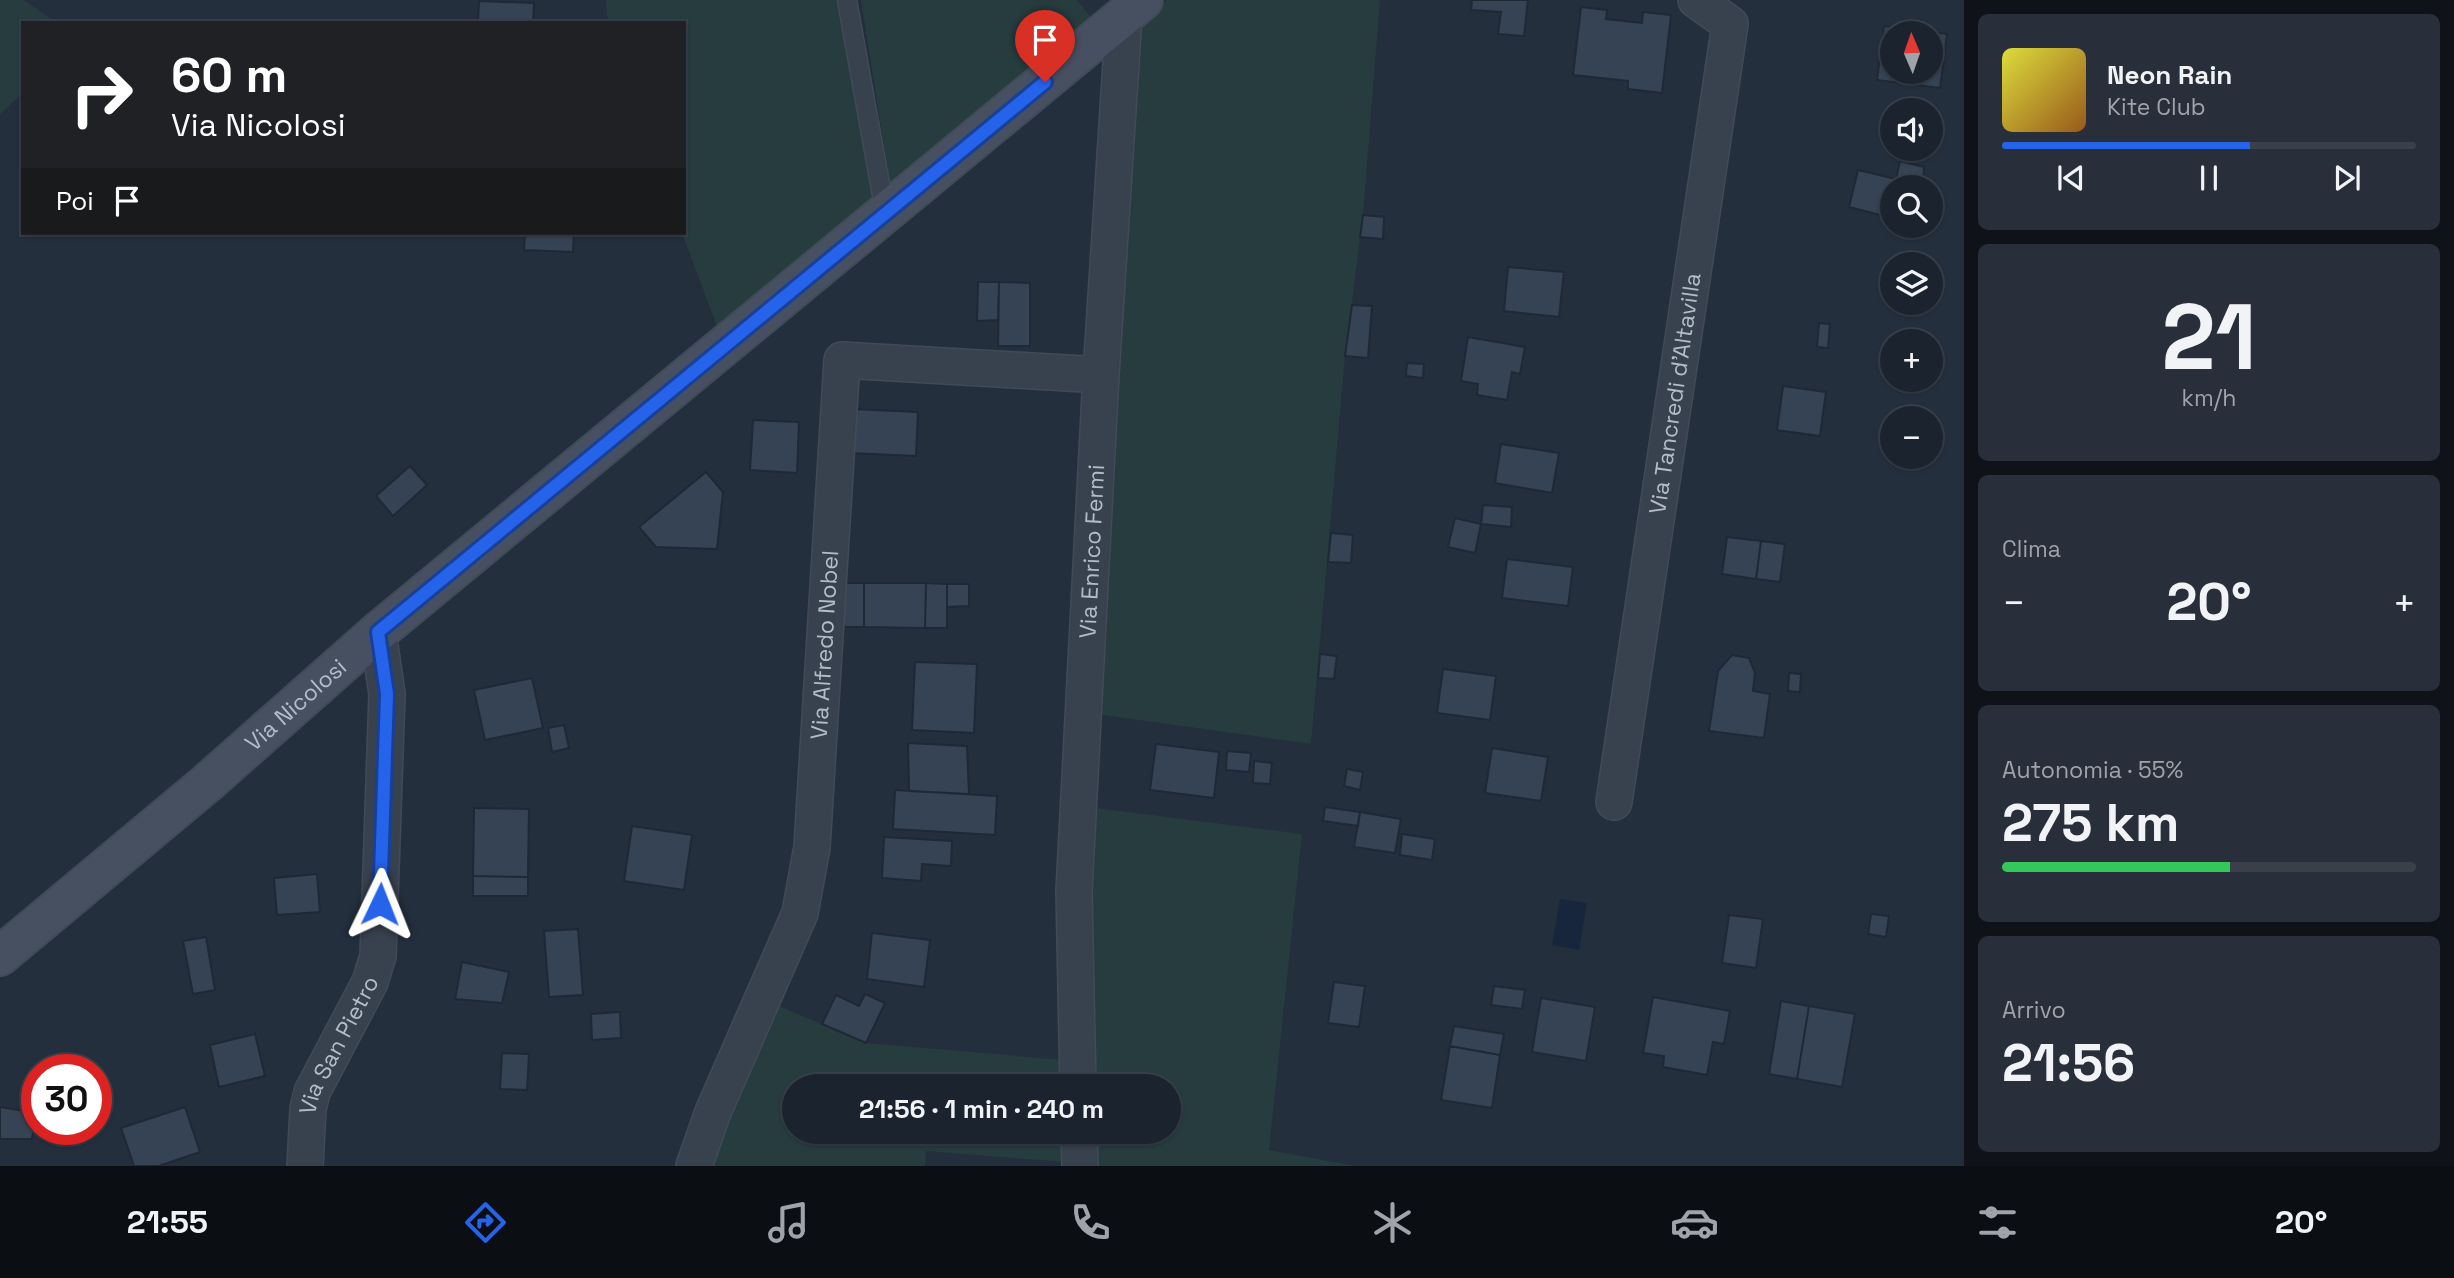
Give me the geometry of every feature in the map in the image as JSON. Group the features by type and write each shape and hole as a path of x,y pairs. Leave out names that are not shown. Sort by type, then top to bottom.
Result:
{"main road":[{"name":"Via Nicolosi","path":"0,956 206,784 378,632 1133,8"}],"street":[{"name":"Via Tancredi d'Altavilla","path":"1614,802 1732,12 1696,0"},
{"name":"Via Enrico Fermi","path":"1078,1074 1074,891 1101,374 1133,8"},
{"name":"Via Alfredo Nobel","path":"694,1166 713,1112 800,913 812,847 842,360 1101,374"},
{"name":"Via San Pietro","path":"305,1166 308,1109 312,1092 370,982 378,956 387,694 378,632"},
{"path":"1079,1144 1080,1166"}],"lane":[{"path":"847,0 885,212"}],"green space":[{"path":"0,0 24,0 54,21 21,21 21,95 0,114"},
{"path":"606,0 839,0 876,200 718,329 683,235 686,235 686,21 608,21"},
{"path":"861,0 1077,0 1093,20 891,189"},
{"path":"1167,0 1380,0 1363,215 1345,356 1311,744 1096,714 1138,36 1147,17"},
{"path":"1095,808 1302,834 1269,1150 1356,1166 1095,1166 1094,1144 1181,1144 1181,1074 1093,1074 1090,892"},
{"path":"774,1004 866,1043 1063,1060 1064,1074 782,1074 782,1144 1064,1144 1064,1162 926,1151 925,1166 703,1166"}],"water":[{"path":"1560,899 1587,903 1579,950 1552,945"}],"building":[{"path":"1472,0 1528,0 1524,36 1498,34 1501,12 1471,10"},
{"path":"479,1 534,3 533,21 478,21"},
{"path":"1581,7 1607,10 1606,19 1642,23 1643,12 1671,15 1662,93 1628,89 1628,81 1573,75"},
{"path":"1943,33 1947,34 1943,65"},
{"path":"1880,57 1880,80 1877,80"},
{"path":"1908,84 1941,84 1940,88"},
{"path":"1900,161 1924,167 1924,175 1897,175"},
{"path":"1858,170 1880,175 1880,215 1849,207"},
{"path":"1363,215 1384,217 1383,239 1360,237"},
{"path":"525,235 574,235 573,252 524,250"},
{"path":"1508,267 1564,272 1559,317 1504,311"},
{"path":"978,282 999,282 998,320 977,321"},
{"path":"999,282 1030,283 1030,346 998,346"},
{"path":"1352,305 1372,306 1368,358 1345,356"},
{"path":"1819,323 1830,324 1828,348 1817,347"},
{"path":"1468,337 1525,347 1520,374 1512,372 1507,400 1477,395 1478,384 1461,381"},
{"path":"1407,363 1424,364 1423,378 1406,376"},
{"path":"1783,386 1826,392 1820,436 1777,430"},
{"path":"852,409 918,412 916,456 850,453"},
{"path":"753,420 799,422 797,473 750,470"},
{"path":"1501,444 1559,453 1552,493 1495,483"},
{"path":"410,466 427,485 393,516 376,496"},
{"path":"706,472 723,492 717,549 656,547 639,527"},
{"path":"1483,505 1512,507 1511,527 1481,524"},
{"path":"1455,518 1481,524 1475,553 1448,547"},
{"path":"1331,533 1353,535 1351,563 1328,562"},
{"path":"1727,537 1761,541 1756,579 1722,574"},
{"path":"1761,541 1785,544 1780,582 1756,579"},
{"path":"1507,559 1573,567 1568,606 1502,598"},
{"path":"840,583 864,583 864,627 839,627"},
{"path":"864,583 926,583 925,628 864,627"},
{"path":"926,583 947,584 947,628 925,628"},
{"path":"947,584 969,584 969,606 947,607"},
{"path":"1320,654 1337,656 1334,679 1318,678"},
{"path":"1732,655 1749,658 1755,673 1753,691 1770,694 1764,738 1709,731 1718,671"},
{"path":"915,662 977,664 974,733 912,730"},
{"path":"1443,669 1496,676 1490,720 1437,713"},
{"path":"1789,673 1801,674 1800,692 1788,691"},
{"path":"532,678 543,728 485,740 474,690"},
{"path":"564,725 569,748 552,752 548,728"},
{"path":"908,743 967,746 969,794 909,791"},
{"path":"1156,744 1219,752 1214,798 1150,790"},
{"path":"1492,748 1548,757 1541,801 1485,793"},
{"path":"1227,751 1251,753 1249,772 1226,770"},
{"path":"1254,761 1272,763 1270,784 1253,783"},
{"path":"1347,769 1363,772 1360,790 1344,786"},
{"path":"895,790 997,796 995,835 893,829"},
{"path":"1325,807 1360,812 1358,826 1323,821"},
{"path":"474,808 529,809 528,877 473,876"},
{"path":"1360,812 1401,819 1395,853 1354,847"},
{"path":"632,826 692,835 684,890 624,881"},
{"path":"1402,834 1435,839 1432,860 1400,855"},
{"path":"884,837 952,841 951,866 922,864 921,881 882,878"},
{"path":"317,874 320,912 277,915 274,878"},
{"path":"473,876 528,877 528,896 473,896"},
{"path":"1871,914 1889,916 1886,937 1868,934"},
{"path":"1729,915 1763,919 1756,968 1722,963"},
{"path":"578,929 583,995 549,997 544,931"},
{"path":"872,933 930,940 924,987 867,979"},
{"path":"206,937 215,990 193,994 183,941"},
{"path":"462,962 509,972 502,1003 455,999"},
{"path":"1334,982 1365,986 1359,1027 1328,1023"},
{"path":"1494,986 1525,990 1522,1009 1491,1005"},
{"path":"865,994 885,1003 866,1043 822,1024 836,995 859,1006"},
{"path":"1653,997 1730,1011 1724,1044 1713,1042 1707,1075 1663,1067 1664,1056 1643,1053"},
{"path":"1541,998 1595,1007 1586,1061 1532,1052"},
{"path":"1781,1001 1809,1006 1797,1079 1769,1074"},
{"path":"1809,1006 1855,1014 1842,1087 1797,1079"},
{"path":"620,1012 621,1038 592,1040 591,1014"},
{"path":"1454,1026 1504,1034 1500,1055 1450,1046"},
{"path":"255,1034 265,1076 219,1087 210,1045"},
{"path":"1450,1046 1500,1055 1492,1108 1441,1100"},
{"path":"502,1053 529,1054 527,1090 500,1089"},
{"path":"0,1107 21,1110 21,1139 0,1139"},
{"path":"185,1107 200,1152 159,1166 134,1166 121,1128"}],"route":[{"path":"380,904 387,694 378,632 1045,82"}]}
